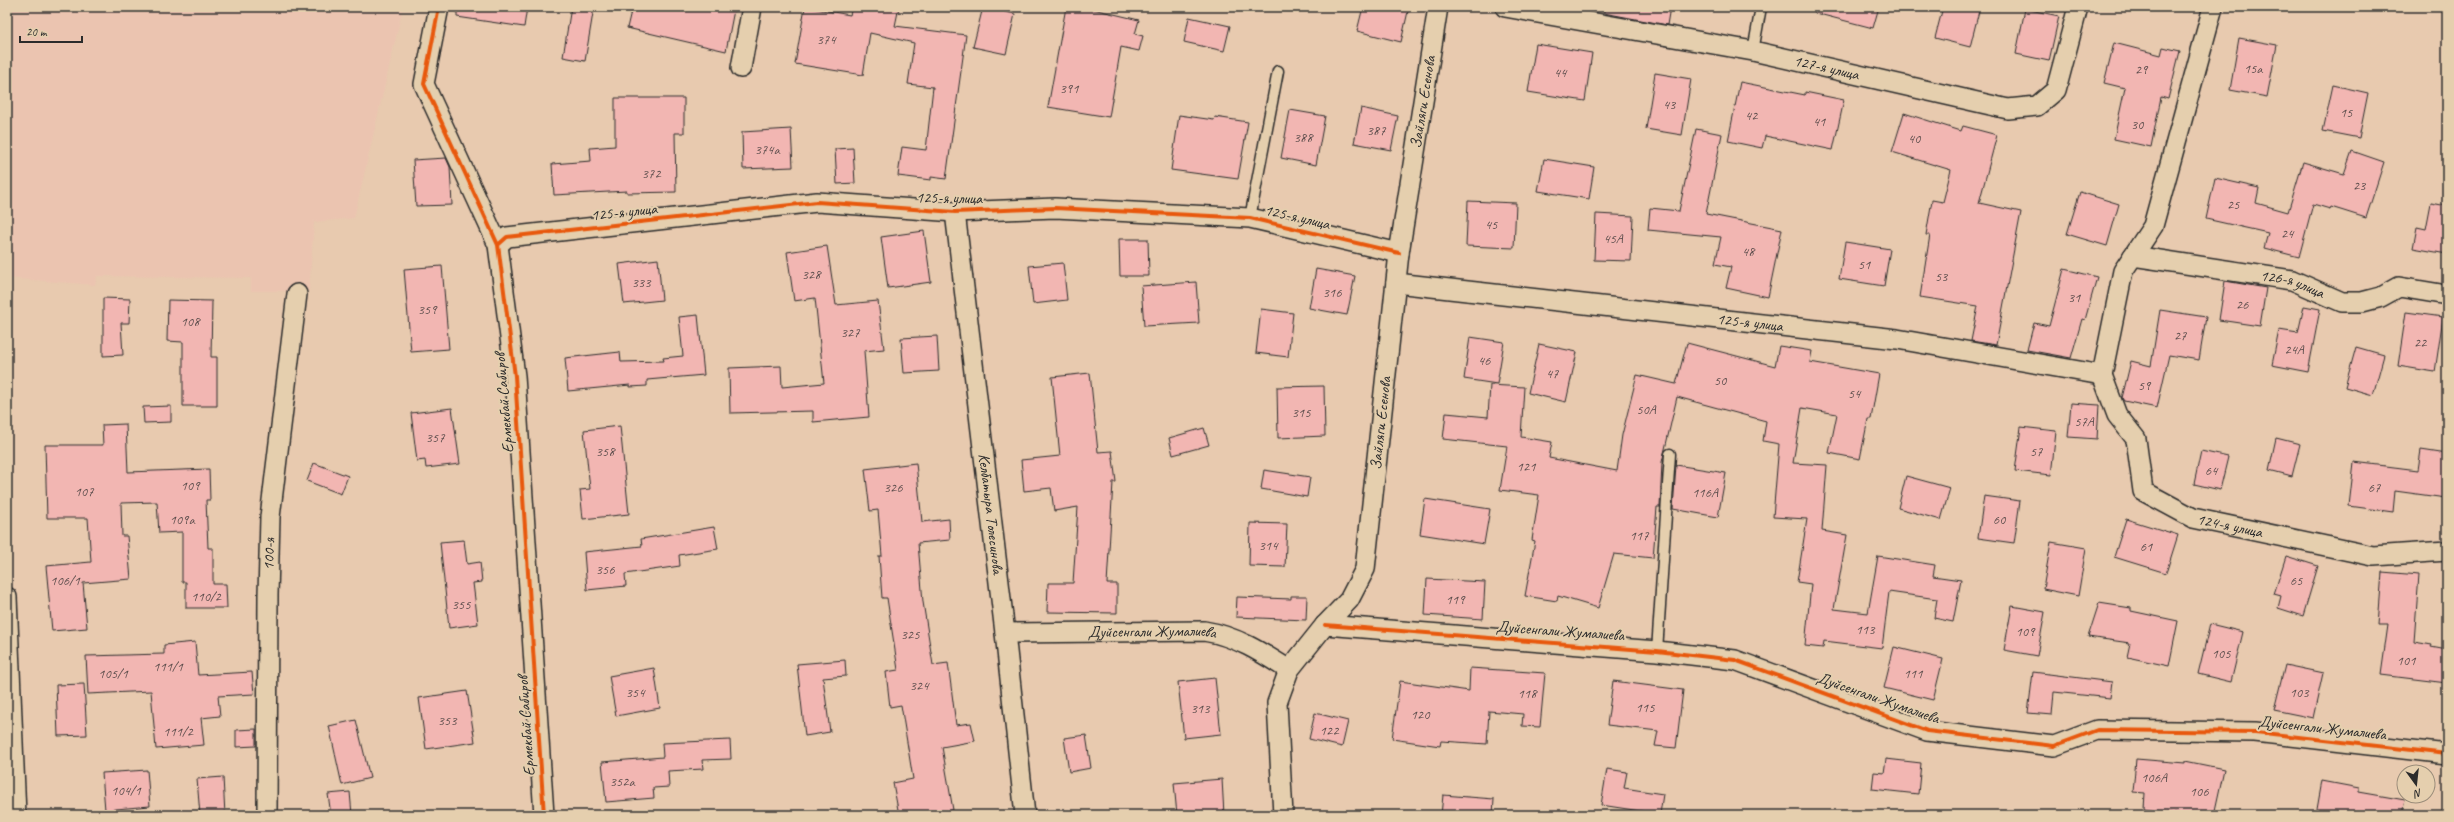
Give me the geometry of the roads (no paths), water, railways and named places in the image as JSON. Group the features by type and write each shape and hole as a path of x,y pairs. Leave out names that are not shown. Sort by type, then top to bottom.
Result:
{"street":[{"name":"Ермекбай Сабиров","path":"439,7 424,84 498,245 515,376 544,815"},
{"path":"741,68 752,7"},
{"name":"Зайляги Есенова","path":"1283,815 1277,703 1289,670 1325,625 1349,600 1365,569 1399,253 1438,7"},
{"name":"127-я улица","path":"1505,7 1753,51 2008,109 2037,106 2056,90 2078,7"},
{"path":"2102,375 2123,271 2153,226 2213,7"},
{"name":"125-я улица","path":"498,245 507,237 817,202 955,212 1055,208 1250,218 1399,253"},
{"name":"Келбатыра Толесинова","path":"955,212 1025,815"},
{"name":"126-я улица","path":"2133,256 2292,280 2342,302 2362,302 2381,297 2398,287 2447,295"},
{"name":"125-я улица","path":"1396,283 1897,339 2102,375"},
{"name":"100-я","path":"267,815 268,594 270,517 297,294"},
{"name":"124-я улица","path":"2102,375 2117,415 2136,439 2143,491 2192,518 2373,556 2447,551"},
{"path":"7,597 16,815"},
{"name":"Дуйсенгали Жумалиева","path":"1325,625 1657,651 1735,660 1927,731 2054,746 2097,730 2255,732 2447,754"},
{"name":"Дуйсенгали Жумалиева","path":"1005,633 1204,631 1223,634 1253,647 1289,670"}],"lane":[{"path":"1753,51 1761,7"},
{"path":"1250,218 1278,71"},
{"path":"1657,651 1670,454"}]}
